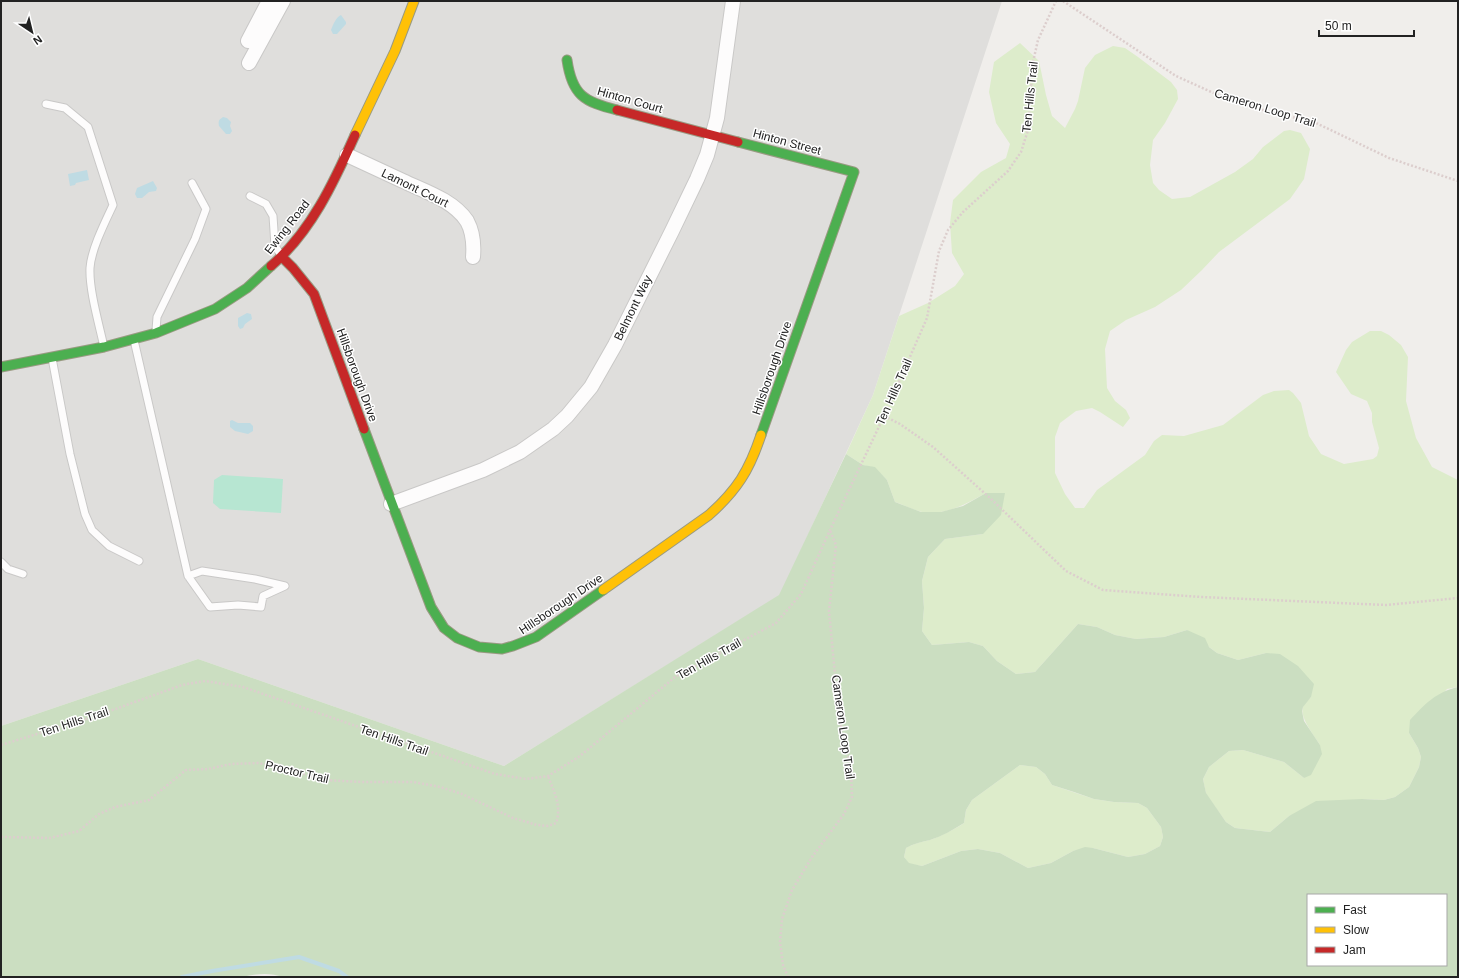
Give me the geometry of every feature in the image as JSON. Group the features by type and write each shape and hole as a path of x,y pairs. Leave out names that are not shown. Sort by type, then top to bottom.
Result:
{"street":[{"path":"248,41 270,1"},
{"path":"249,63 283,1"},
{"name":"Ewing Road","path":"1,367 104,347 156,333 215,309 247,288 282,257 312,218 335,179 395,51 414,1"},
{"name":"Belmont Way","path":"392,504 483,470 520,452 553,429 591,387 601,372 697,179 713,135 717,118 733,1"},
{"name":"Hinton Court","path":"567,60 569,76 573,87 580,96 589,101 611,109 713,135"},
{"name":"Hinton Street","path":"713,135 854,172"},
{"name":"Lamont Court","path":"347,155 440,199 460,212 472,233 474,245 473,257"},
{"name":"Hillsborough Drive","path":"282,257 314,294 431,607 445,629 468,645 493,650 522,645 536,637 709,515 733,491 749,466 854,172"}],"lane":[{"path":"46,104 64,108 88,127 113,205 99,235 90,268 91,287 104,347"},
{"path":"156,333 157,317 195,239 206,209 192,184"},
{"path":"250,196 266,204 273,216 275,246 282,257"},
{"path":"134,340 188,576 210,607 238,605 261,607 264,596 285,586 255,579 202,572 188,576"},
{"path":"52,356 70,454 85,514 92,530 109,546 139,561"},
{"path":"1,562 8,569 23,574"}],"path":[{"name":"Ten Hills Trail","path":"1,745 96,716 182,685 205,681 243,687 495,774 526,779 548,776 580,756 675,677 776,623 801,594 884,416 927,318 939,251 948,230 962,212 1008,171 1021,152 1028,130 1033,62 1038,40 1056,1"},
{"name":"Cameron Loop Trail","path":"1063,1 1176,76 1218,95 1269,112 1314,122 1389,158 1458,181"},
{"path":"884,416 900,424 933,447 990,498 1066,571 1103,590 1201,597 1386,605 1458,598"},
{"name":"Cameron Loop Trail","path":"788,977 783,965 780,942 782,919 792,890 812,857 844,814 852,797 851,769 839,717 829,611 836,545 830,530"},
{"name":"Proctor Trail","path":"1,837 50,838 78,831 99,814 115,807 149,800 186,770 208,769 231,764 258,763 284,768 324,780 414,782 440,787 462,794 513,818 548,826 556,823 559,814 558,805 548,776"}],"shaded area":[{"path":"1,1 1002,1 873,395 780,595 504,766 198,659 1,726"}],"green space":[{"path":"1020,43 1039,61 1052,116 1065,128 1078,101 1085,68 1095,55 1113,46 1125,48 1171,82 1177,90 1178,99 1165,123 1153,140 1150,165 1153,183 1159,190 1172,199 1190,197 1235,172 1253,159 1263,147 1284,131 1290,130 1301,133 1310,149 1304,179 1290,199 1219,252 1181,290 1155,307 1126,320 1110,331 1105,349 1107,388 1115,401 1126,410 1130,418 1123,427 1092,408 1076,411 1060,423 1055,437 1055,473 1065,494 1075,508 1084,508 1097,490 1145,455 1154,441 1162,435 1184,436 1223,425 1263,395 1274,391 1289,390 1301,403 1309,436 1321,454 1344,464 1373,459 1377,456 1379,448 1372,422 1372,413 1367,401 1351,394 1336,372 1346,350 1352,342 1370,331 1381,331 1389,335 1401,345 1408,357 1406,401 1416,438 1432,467 1458,480 1458,687 1447,689 1409,733 1418,748 1421,757 1419,767 1409,787 1395,797 1384,800 1362,799 1289,816 1270,832 1235,828 1226,822 1206,794 1203,779 1209,767 1229,751 1243,750 1284,762 1304,778 1320,745 1308,727 1302,711 1305,703 1311,697 1266,653 1238,660 1217,653 1187,630 1164,637 1136,639 1115,635 1097,627 1078,624 1035,672 1016,674 997,661 983,646 969,642 932,645 922,631 924,608 922,581 928,557 945,539 983,534 986,493 963,505 947,511 931,513 922,512 895,502 887,480 875,468 863,465 846,454 873,395 899,316 928,303 955,286 964,274 952,253 950,223 953,200 981,172 1006,158 1010,144 996,123 989,92 994,62"},
{"path":"846,454 863,465 875,467 887,480 895,502 921,512 941,512 963,506 986,493 1005,493 1001,515 983,534 945,539 928,557 922,581 924,608 922,631 932,645 969,642 983,646 997,661 1016,674 1035,672 1078,624 1097,627 1115,635 1136,639 1164,637 1187,630 1205,638 1209,647 1217,653 1238,660 1266,653 1280,654 1298,666 1314,684 1311,697 1303,707 1302,711 1304,721 1320,745 1322,754 1311,775 1304,778 1284,762 1243,750 1229,751 1209,767 1203,779 1206,793 1226,822 1235,828 1270,832 1289,816 1316,801 1362,799 1384,800 1395,797 1409,787 1419,767 1421,757 1418,748 1409,733 1410,720 1431,699 1443,692 1458,687 1458,977 283,977 273,974 262,974 242,977 1,977 1,726 198,659 504,766 779,595","holes":["1020,765 1036,767 1045,774 1052,785 1094,799 1138,803 1147,808 1161,827 1163,837 1160,846 1145,854 1128,857 1085,847 1073,851 1051,863 1028,868 1000,853 978,849 961,851 922,866 909,863 904,857 906,848 914,844 939,837 964,823 966,810 972,800"]},
{"path":"222,475 283,479 281,513 220,509 213,503 214,480"},
{"path":"1020,765 1036,767 1045,774 1052,785 1094,799 1138,803 1147,808 1161,827 1163,837 1160,846 1145,854 1128,857 1093,848 1073,851 1051,863 1028,868 1000,853 978,849 961,851 922,866 909,864 904,857 906,848 933,839 964,823 966,810 972,800"}],"water":[{"path":"341,15 346,24 337,34 333,34 331,30 336,19"},
{"path":"223,117 227,118 231,122 230,126 232,131 230,134 226,134 219,126 219,120"},
{"path":"87,170 89,180 70,186 68,174"},
{"path":"153,181 157,188 156,191 149,192 142,198 137,198 135,194 137,188"},
{"path":"247,313 251,314 252,319 240,329 238,326 238,318"},
{"path":"232,420 238,423 250,423 253,426 253,431 248,434 235,431 230,427 230,421"}],"waterway":[{"path":"182,977 299,957 339,971 347,977"}],"traffic: fast":[{"path":"567,60 569,72 576,89 588,100 617,110"},
{"path":"738,142 854,172 761,435"},
{"path":"1,367 104,347 156,333 215,309 247,288 271,266"},
{"path":"364,429 431,607 444,628 457,638 479,647 502,649 513,646 536,637 603,590"}],"traffic: slow":[{"path":"355,135 395,51 414,1"},
{"path":"603,590 709,515 719,506 735,488 747,470 761,435"}],"traffic: jam":[{"path":"617,110 738,142"},
{"path":"271,266 285,253 310,222 339,171 355,135"},
{"path":"282,257 314,294 364,429"}]}
